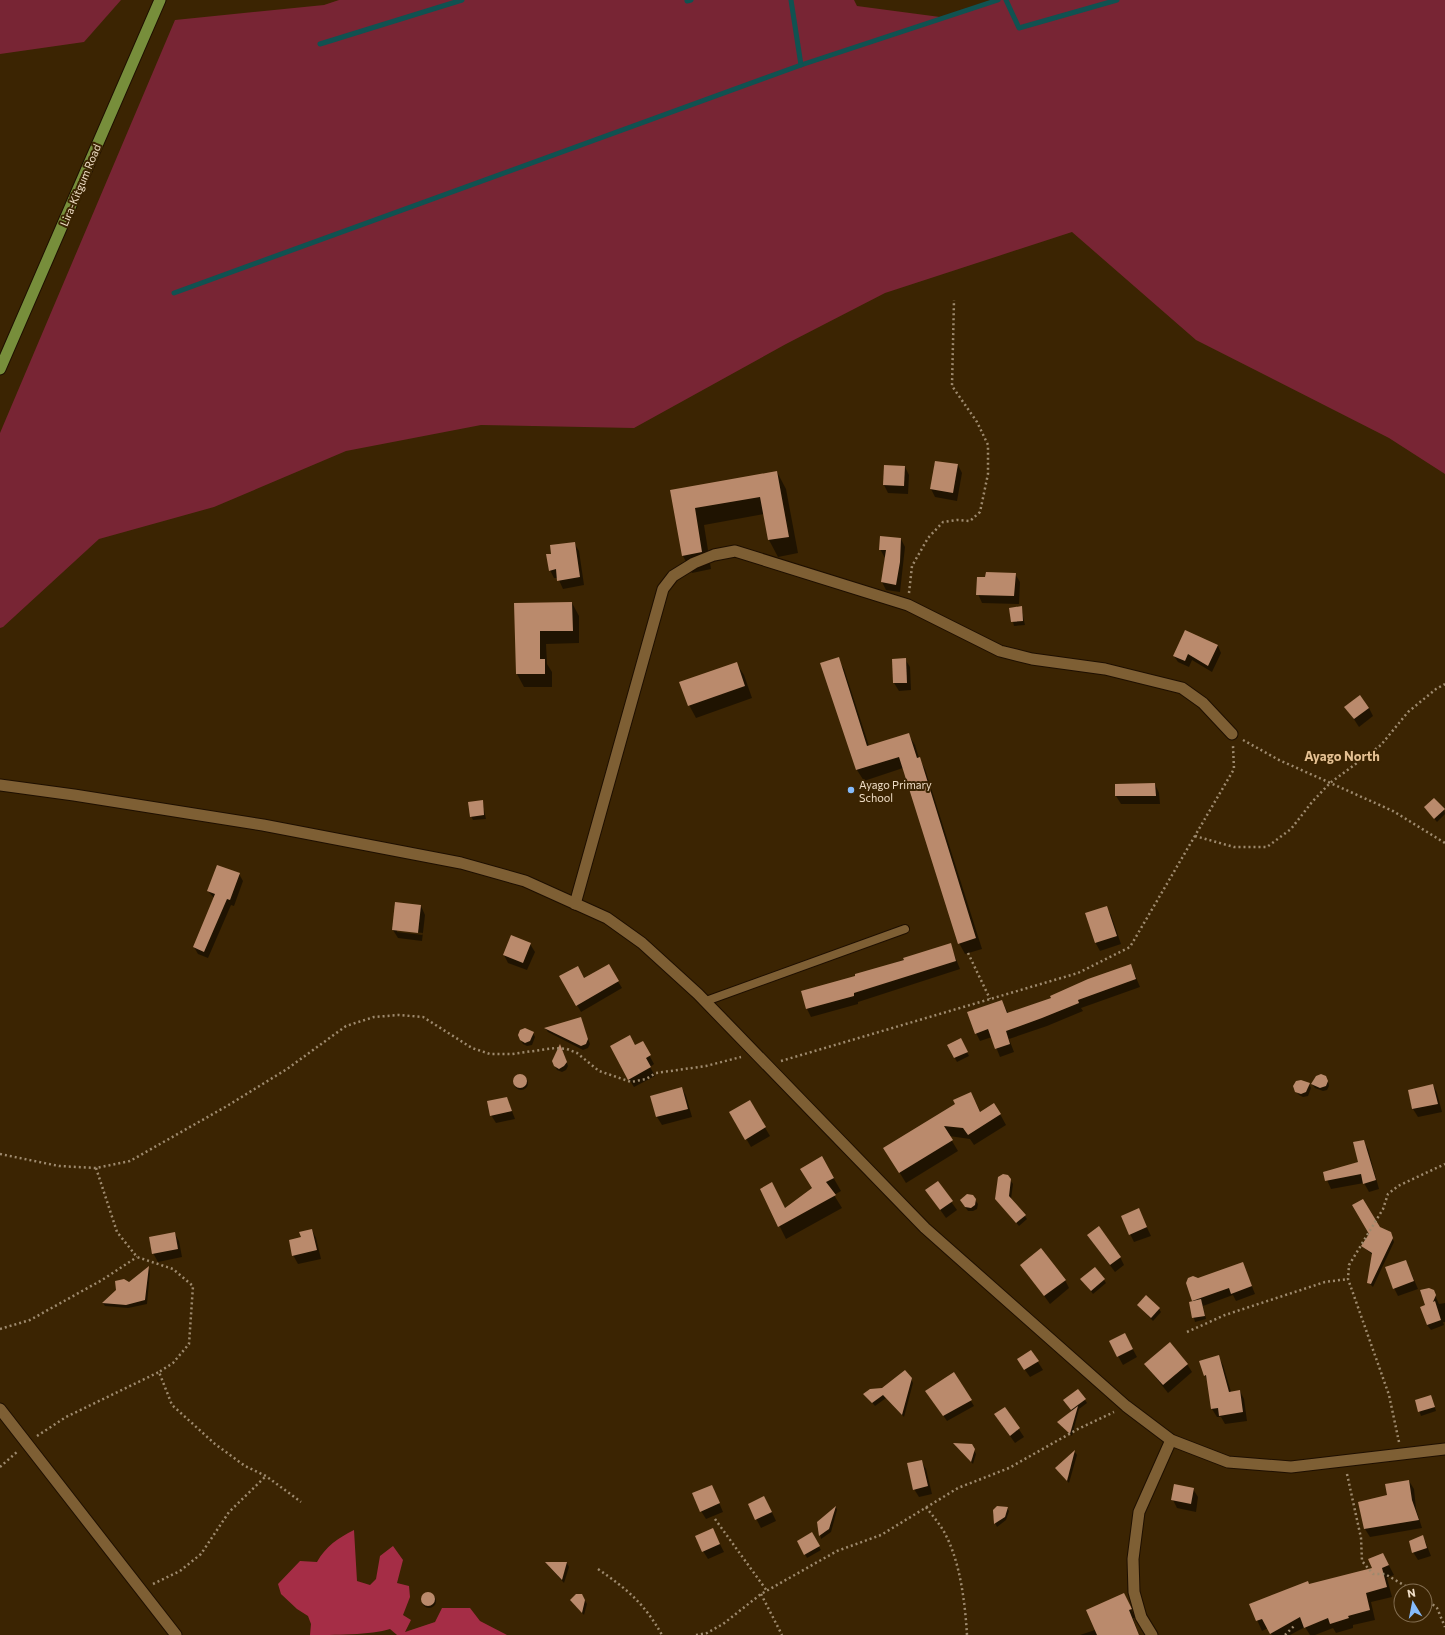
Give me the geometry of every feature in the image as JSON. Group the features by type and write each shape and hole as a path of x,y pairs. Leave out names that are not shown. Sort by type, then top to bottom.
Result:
{"main road":[{"name":"Lira-Kitgum Road","path":"0,369 160,0"}],"street":[{"path":"575,904 663,589 673,576 694,563 714,555 735,551 908,605 1000,651 1032,659 1105,669 1182,688 1203,703 1232,734"},
{"path":"0,785 74,795 263,825 461,863 525,881 607,918 642,943 706,1001 925,1228 1126,1406 1171,1440 1228,1462 1291,1467 1445,1449"},
{"path":"0,1409 176,1635"},
{"path":"1152,1635 1141,1617 1134,1592 1133,1559 1139,1512 1171,1440"}],"lane":[{"path":"706,1001 905,929"}],"path":[{"path":"908,605 912,566 928,538 943,522 957,520 970,521 980,512 988,474 988,445 977,422 952,386 954,300"},
{"path":"1195,836 1234,846 1267,847 1291,829 1312,802 1330,783 1381,745 1408,712 1436,689 1445,684"},
{"path":"1232,734 1279,760 1393,811 1445,843"},
{"path":"767,1065 1078,973 1130,948 1234,769 1235,758 1232,734"},
{"path":"968,952 990,999"},
{"path":"0,1154 59,1166 96,1168 130,1161 227,1106 287,1069 346,1026 374,1017 399,1015 423,1017 472,1048 490,1054 512,1054 555,1048 567,1049 578,1053 599,1071 631,1082 646,1079 656,1073 706,1066 737,1059 754,1051"},
{"path":"1402,1454 1389,1395 1348,1279 1349,1265 1383,1209 1388,1194 1398,1186 1445,1164"},
{"path":"0,1467 26,1443 66,1417 173,1364 190,1344 193,1286 173,1269 137,1257 117,1232 96,1168"},
{"path":"0,1329 30,1320 102,1280 137,1257"},
{"path":"1187,1332 1225,1315 1325,1282 1348,1279"},
{"path":"159,1372 172,1405 215,1444 245,1466 266,1476 301,1502"},
{"path":"696,1635 707,1633 723,1624 761,1594 838,1551 881,1535 958,1488 1009,1468 1078,1430 1126,1406"},
{"path":"1345,1461 1361,1538 1362,1561 1373,1574 1385,1574 1400,1583"},
{"path":"141,1590 180,1571 201,1554 229,1512 266,1476"},
{"path":"926,1507 943,1530 955,1556 966,1619 967,1635"},
{"path":"715,1518 767,1592"},
{"path":"598,1569 626,1589 650,1613 662,1635"},
{"path":"761,1594 782,1635"},
{"path":"1433,1605 1437,1608 1445,1627"},
{"path":"1285,1635 1294,1626"}],"shaded area":[{"path":"0,0 121,0 84,42 0,54"},
{"path":"339,0 854,0 857,6 940,17 997,0 1445,0 1445,474 1389,438 1196,340 1072,232 885,293 786,344 634,428 481,425 346,451 214,507 99,539 3,627 0,628 0,433 175,20 324,5"},
{"path":"354,1530 357,1581 370,1585 376,1579 380,1556 393,1546 403,1560 397,1583 409,1586 410,1597 403,1615 411,1620 405,1632 435,1622 442,1608 470,1608 480,1621 507,1635 397,1635 390,1629 363,1634 310,1635 311,1624 308,1616 297,1609 281,1594 278,1584 300,1561 317,1562 324,1551 333,1543"}],"building":[{"path":"935,461 958,464 953,493 930,489"},
{"path":"884,465 905,466 904,486 883,485"},
{"path":"777,471 789,537 768,540 760,497 695,508 702,552 682,556 670,490"},
{"path":"880,536 901,538 900,562 896,585 881,582 886,550 879,550"},
{"path":"575,542 580,577 557,581 556,569 549,571 546,554 551,554 550,545"},
{"path":"986,572 1016,573 1014,596 976,595 977,577 985,577"},
{"path":"572,602 573,631 540,631 540,659 545,659 545,674 516,674 514,603"},
{"path":"1022,606 1023,621 1011,622 1009,608"},
{"path":"1185,630 1218,645 1208,666 1188,654 1185,661 1173,656"},
{"path":"839,657 867,746 909,733 917,758 920,757 976,938 958,944 899,757 856,770 820,663"},
{"path":"906,658 907,683 893,683 892,659"},
{"path":"737,662 745,686 688,706 679,682"},
{"path":"1360,695 1369,708 1354,719 1344,707"},
{"path":"1155,783 1156,796 1115,796 1115,784"},
{"path":"1434,798 1445,809 1434,819 1424,807"},
{"path":"483,800 484,815 470,817 468,802"},
{"path":"217,865 240,873 230,900 227,899 204,952 193,947 215,894 207,891"},
{"path":"395,902 421,905 418,933 392,930"},
{"path":"1107,906 1117,936 1095,943 1085,913"},
{"path":"511,935 531,943 523,963 503,955"},
{"path":"951,943 956,961 854,993 854,996 806,1009 801,991 855,976 855,974 904,960 903,958"},
{"path":"609,964 619,981 576,1006 559,976 578,966 584,978"},
{"path":"1131,964 1136,979 1078,1000 1079,1003 1006,1031 1010,1044 995,1049 988,1029 975,1034 967,1012 1002,1000 1007,1013 1051,998 1050,996 1088,979"},
{"path":"581,1017 588,1039 586,1044 581,1046 544,1028"},
{"path":"525,1028 534,1032 530,1041 525,1043 520,1040 518,1035 520,1030"},
{"path":"630,1035 635,1045 643,1041 651,1055 646,1058 651,1067 628,1080 610,1046"},
{"path":"961,1038 968,1052 954,1058 947,1045"},
{"path":"560,1044 567,1062 559,1069 554,1066 552,1061"},
{"path":"520,1074 525,1076 527,1081 525,1086 520,1088 515,1086 513,1081 515,1076"},
{"path":"1321,1074 1326,1076 1328,1081 1326,1086 1320,1088 1311,1084 1316,1076"},
{"path":"1301,1080 1310,1083 1306,1092 1301,1094 1295,1092 1293,1086 1296,1081"},
{"path":"1433,1084 1438,1104 1412,1109 1408,1090"},
{"path":"682,1087 688,1109 656,1117 650,1096"},
{"path":"971,1092 980,1112 994,1103 1001,1114 968,1135 963,1128 944,1126 953,1140 899,1173 883,1148 955,1104 953,1100"},
{"path":"507,1097 512,1111 490,1116 487,1101"},
{"path":"750,1100 766,1127 745,1140 729,1112"},
{"path":"1364,1140 1376,1180 1363,1184 1361,1174 1325,1181 1323,1172 1358,1162 1353,1142"},
{"path":"822,1156 834,1178 826,1182 836,1195 778,1227 760,1189 772,1182 785,1208 812,1188 800,1169"},
{"path":"1003,1174 1008,1175 1011,1179 1009,1196 1026,1215 1016,1223 995,1199 998,1177"},
{"path":"938,1181 953,1201 940,1210 925,1190"},
{"path":"967,1194 973,1195 976,1199 975,1205 971,1208 965,1207 960,1200"},
{"path":"1363,1199 1380,1227 1391,1232 1393,1238 1371,1284 1367,1283 1372,1253 1361,1246 1369,1234 1352,1205"},
{"path":"1139,1208 1147,1227 1129,1235 1121,1216"},
{"path":"1099,1226 1121,1257 1110,1265 1087,1235"},
{"path":"312,1229 317,1250 292,1256 289,1240 301,1237 299,1232"},
{"path":"175,1232 178,1249 152,1254 149,1237"},
{"path":"1041,1248 1066,1280 1044,1296 1020,1265"},
{"path":"1406,1260 1414,1281 1393,1289 1385,1267"},
{"path":"1243,1262 1252,1286 1231,1294 1229,1288 1192,1301 1186,1283 1188,1278 1193,1276 1198,1278"},
{"path":"149,1266 145,1300 126,1305 102,1303 116,1290 115,1281 124,1279 129,1282"},
{"path":"1095,1267 1105,1279 1091,1291 1080,1279"},
{"path":"1429,1288 1434,1290 1436,1295 1433,1302 1435,1301 1441,1320 1427,1325 1420,1307 1425,1305 1420,1290"},
{"path":"1146,1295 1160,1308 1151,1318 1137,1305"},
{"path":"1201,1299 1205,1316 1192,1318 1189,1302"},
{"path":"1125,1333 1133,1349 1117,1357 1109,1341"},
{"path":"1170,1342 1188,1364 1163,1385 1144,1364"},
{"path":"1031,1350 1039,1361 1024,1370 1017,1359"},
{"path":"1219,1355 1229,1392 1240,1390 1243,1412 1219,1416 1218,1408 1211,1409 1206,1375 1204,1376 1199,1361"},
{"path":"905,1370 912,1378 902,1415 883,1395 872,1403 863,1394 870,1389 882,1388"},
{"path":"954,1372 972,1400 943,1416 925,1391"},
{"path":"1078,1389 1086,1399 1071,1410 1063,1400"},
{"path":"1431,1395 1435,1407 1418,1412 1415,1400"},
{"path":"1078,1406 1070,1434 1057,1422"},
{"path":"1005,1407 1020,1428 1010,1436 994,1414"},
{"path":"953,1443 972,1444 975,1449 971,1462"},
{"path":"1075,1450 1067,1481 1055,1468"},
{"path":"922,1460 928,1486 913,1490 907,1463"},
{"path":"1409,1480 1412,1500 1419,1520 1364,1529 1358,1502 1387,1495 1385,1484"},
{"path":"1174,1484 1194,1488 1191,1504 1171,1500"},
{"path":"712,1485 720,1503 700,1512 692,1493"},
{"path":"764,1496 772,1512 755,1520 748,1504"},
{"path":"836,1506 829,1529 819,1536 817,1522"},
{"path":"997,1506 1008,1507 1005,1517 994,1524 993,1510"},
{"path":"713,1528 720,1544 702,1552 695,1536"},
{"path":"812,1532 820,1546 804,1555 797,1541"},
{"path":"1423,1535 1427,1548 1412,1553 1409,1541"},
{"path":"1383,1553 1389,1565 1382,1568 1387,1587 1366,1593 1370,1610 1348,1616 1349,1618 1330,1624 1328,1618 1304,1628 1300,1617 1270,1634 1262,1619 1256,1621 1249,1604 1308,1581 1309,1584 1372,1568 1368,1559"},
{"path":"545,1562 567,1562 562,1580"},
{"path":"428,1592 433,1594 435,1599 433,1604 428,1606 423,1604 421,1599 423,1594"},
{"path":"1124,1593 1132,1609 1129,1610 1139,1635 1097,1635 1086,1610"},
{"path":"576,1594 582,1594 585,1600 582,1613 570,1600"}],"waterway":[{"path":"320,44 462,0"},
{"path":"687,1 691,0"},
{"path":"791,0 801,65 998,0"},
{"path":"1006,0 1019,28 1117,0"},
{"path":"174,293 801,65"}],"place":[{"name":"Ayago Primary School","path":"851,790"}],"district":[{"name":"Ayago North","path":"1342,756"}]}
